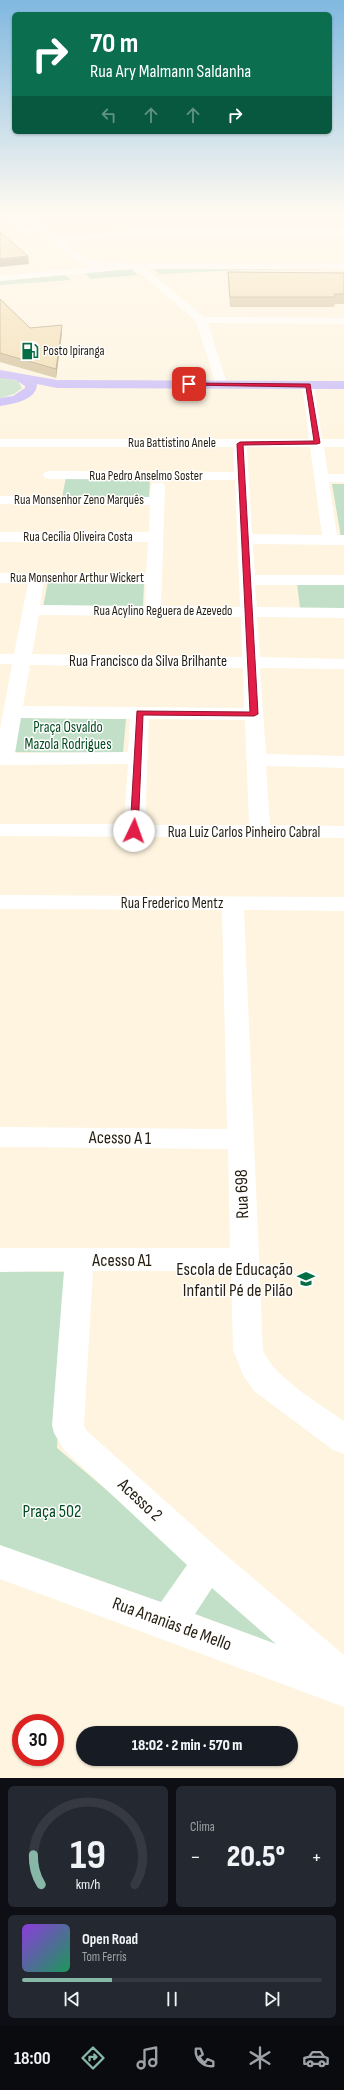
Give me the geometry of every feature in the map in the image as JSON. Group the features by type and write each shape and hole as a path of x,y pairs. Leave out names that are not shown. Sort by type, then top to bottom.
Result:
{"main road":[{"path":"7,374 57,384"},
{"path":"7,374 31,384 31,389"},
{"path":"0,402 17,399 27,394 31,389 57,384 344,385"}],"street":[{"path":"171,295 201,320 220,384"},
{"path":"201,320 344,321"},
{"path":"245,538 337,540 321,478 308,385"},
{"name":"Rua Battistino Anele","path":"0,443 54,459 240,444 344,443"},
{"path":"240,444 260,832"},
{"path":"44,500 54,459"},
{"name":"Rua Pedro Anselmo Soster","path":"54,459 158,476 242,476"},
{"path":"153,611 158,476"},
{"path":"321,478 344,478"},
{"name":"Rua Monsenhor Zeno Marquês","path":"0,500 157,501"},
{"name":"Rua Cecília Oliveira Costa","path":"0,537 156,537"},
{"name":"Rua Monsenhor Arthur Wickert","path":"0,578 154,579"},
{"path":"37,578 13,712 2,758 138,758"},
{"path":"247,580 344,580"},
{"name":"Rua Acylino Reguera de Azevedo","path":"31,610 344,613"},
{"name":"Rua Francisco da Silva Brilhante","path":"0,659 251,661 344,664"},
{"path":"13,712 254,714"},
{"path":"134,831 140,713"},
{"path":"256,760 344,762"},
{"name":"Rua Luiz Carlos Pinheiro Cabral","path":"0,830 344,832"},
{"name":"Rua Frederico Mentz","path":"0,902 344,904"},
{"name":"Rua 698","path":"233,904 248,1350 254,1366 265,1380 344,1440"},
{"name":"Acesso A 1","path":"0,1137 240,1139"},
{"name":"Acesso A1","path":"0,1260 244,1259"},
{"name":"Acesso 2","path":"79,1260 68,1425 70,1433 75,1440 209,1563 344,1679"},
{"name":"Rua Ananias de Mello","path":"0,1562 168,1622 344,1688"},
{"path":"168,1622 209,1563"}],"green space":[{"path":"0,377 18,381 22,388 14,394 0,398"},
{"path":"66,478 150,479 149,498 62,497"},
{"path":"332,484 344,484 344,537 341,537"},
{"path":"48,582 144,582 143,607 43,607"},
{"path":"297,583 344,583 344,609 300,608"},
{"name":"Praça Osvaldo Mazola Rodrigues","path":"17,718 126,719 123,753 10,752"},
{"name":"Praça 502","path":"0,1271 68,1272 57,1448 306,1659 0,1547"}],"building":[{"path":"230,295 334,295 335,297 230,297"},
{"path":"0,299 30,328 62,325 56,369 0,353"}],"place":[{"name":"Posto Ipiranga","path":"30,351"},
{"name":"Escola de Educação Infantil Pé de Pilão","path":"306,1279"}],"route":[{"path":"134,831 140,713 254,714 240,444 317,443 308,385 189,384"}]}
